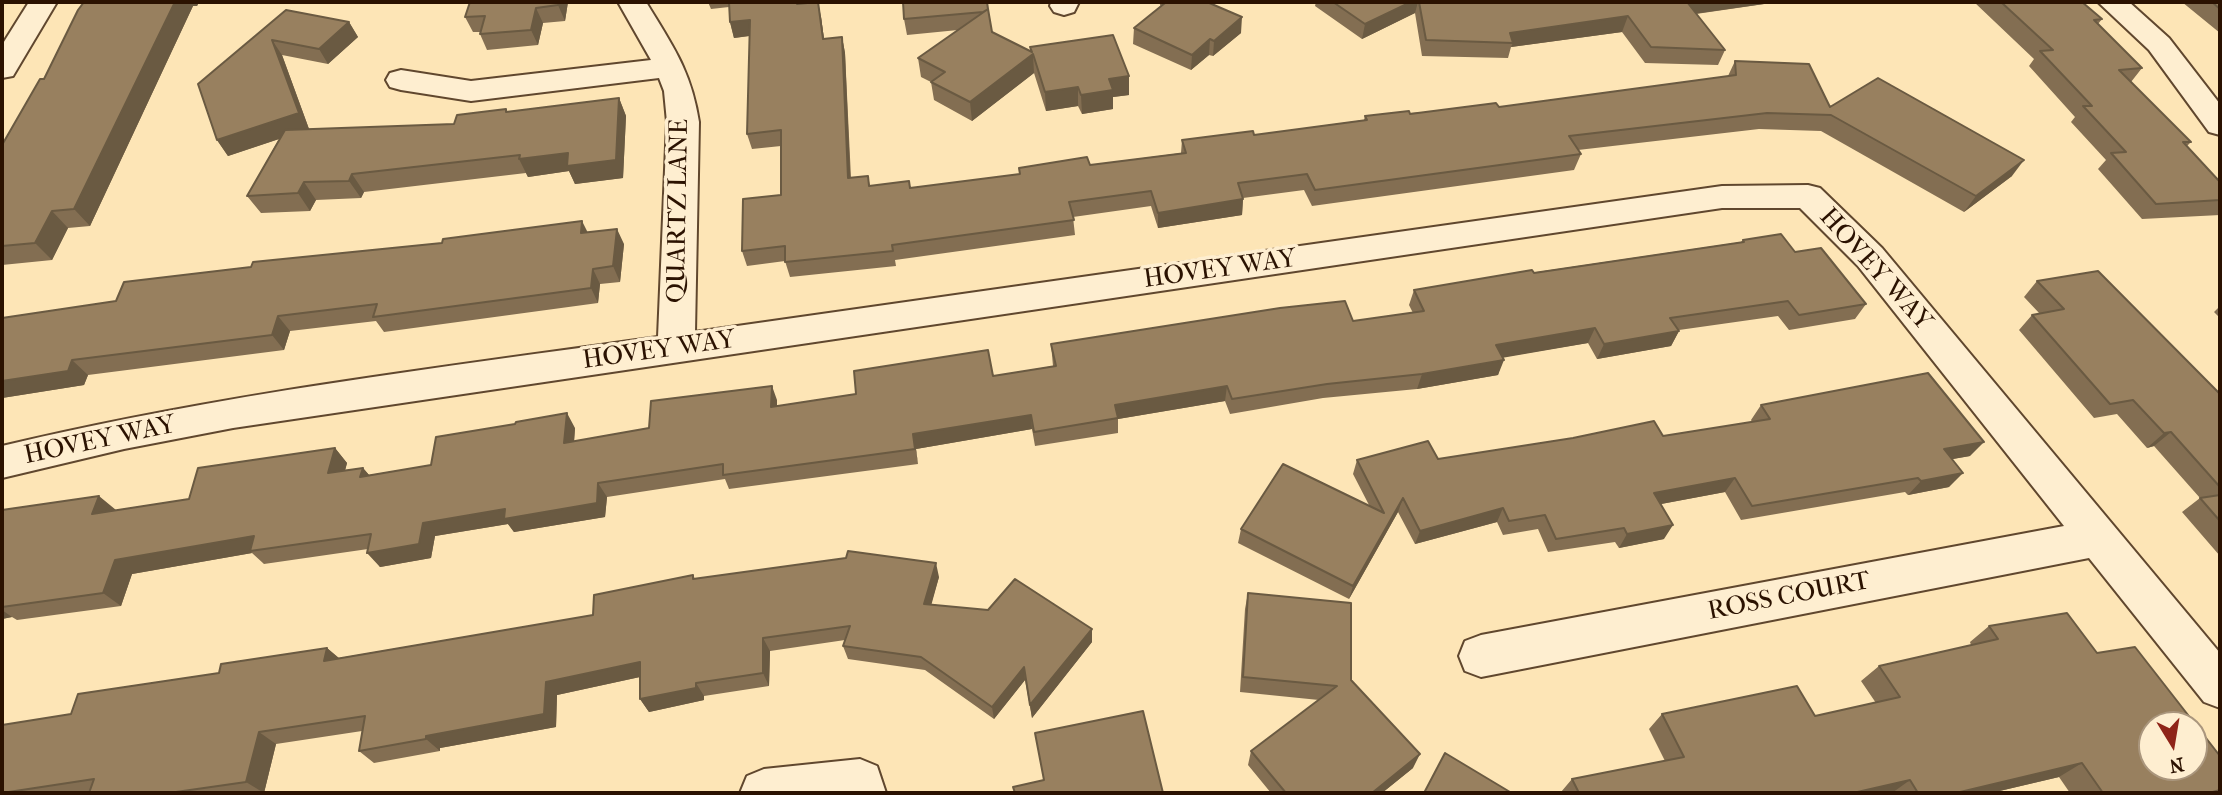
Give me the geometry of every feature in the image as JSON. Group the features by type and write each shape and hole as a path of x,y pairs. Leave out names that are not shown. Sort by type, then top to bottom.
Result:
{"street":[{"path":"2,69 43,2"},
{"name":"QUARTZ LANE","path":"632,2 670,67 679,91 683,122 676,349"},
{"path":"2112,2 2158,44 2218,118"},
{"path":"401,80 471,91 670,67"},
{"name":"HOVEY WAY","path":"2,462 124,433 233,414 1722,197 1808,196 1870,257 2220,687"},
{"name":"ROSS COURT","path":"1481,656 2097,538"},
{"path":"764,793 860,783 862,793"}],"building":[{"path":"84,2 175,2 74,209 52,211 35,243 2,246 2,145 40,79 44,79"},
{"path":"470,2 559,2 558,5 536,8 531,30 480,34 485,16 465,17"},
{"path":"729,2 818,2 823,39 842,37 848,178 868,176 869,186 909,181 910,188 1020,174 1019,168 1087,157 1090,165 1186,153 1182,140 1253,131 1254,135 1367,120 1365,116 1409,111 1410,114 1496,103 1499,107 1736,75 1735,61 1809,64 1830,107 1878,78 2024,160 1976,196 1831,115 1767,113 1569,136 1581,154 1315,190 1307,174 1238,183 1243,199 1158,213 1151,191 1069,202 1074,220 892,245 893,251 785,262 785,246 742,251 743,199 781,195 781,130 747,134 750,20 730,22"},
{"path":"903,2 987,2 988,9 983,12 904,19"},
{"path":"1165,2 1207,2 1242,17 1214,41 1210,39 1192,55 1134,28"},
{"path":"1333,2 1411,2 1365,24"},
{"path":"1419,2 1687,2 1725,50 1651,47 1628,16 1510,33 1513,43 1426,40"},
{"path":"2001,2 2082,2 2102,19 2094,20 2142,68 2119,70 2191,142 2183,142 2220,182 2220,200 2156,204 2111,153 2126,152 2083,106 2092,106 2040,51 2053,50"},
{"path":"988,9 992,32 1032,52 1030,47 1113,35 1129,76 1109,79 1113,90 1081,95 1078,87 1045,92 1033,54 970,102 931,82 945,72 918,58"},
{"path":"286,10 349,22 319,49 272,40 299,113 217,140 198,84"},
{"path":"619,98 616,160 567,166 568,153 519,159 520,155 352,174 349,181 304,182 298,193 247,196 285,130 454,124 457,115 506,109 506,112"},
{"path":"582,221 581,233 617,229 613,266 593,269 591,288 373,317 377,304 278,316 272,335 72,360 68,371 2,381 2,318 116,301 124,282 251,267 253,262 442,243 443,239"},
{"path":"1781,234 1795,252 1821,248 1866,304 1799,315 1788,301 1670,318 1679,331 1604,344 1595,328 1496,345 1504,360 1422,374 1327,384 1232,399 1227,386 1115,405 1118,418 1034,432 1031,415 913,434 915,449 723,475 723,464 598,483 597,503 504,519 505,509 423,523 419,544 367,553 371,534 250,551 254,536 115,560 103,593 2,607 2,510 99,496 92,514 189,499 198,468 335,448 328,473 363,468 360,477 431,465 436,437 567,413 564,443 649,428 651,401 772,386 771,407 856,394 854,371 988,350 993,376 1056,366 1051,344 1280,308 1345,301 1353,321 1424,311 1414,290 1532,270 1534,273 1744,242 1743,240"},
{"path":"2098,271 2220,394 2220,487 2171,432 2164,433 2133,400 2110,404 2032,315 2064,309 2037,281"},
{"path":"1928,373 1984,442 1944,449 1963,473 1752,506 1735,478 1654,493 1673,525 1627,534 1624,528 1556,539 1545,515 1509,521 1503,508 1420,531 1403,498 1353,586 1241,529 1283,464 1384,513 1357,460 1428,441 1438,459 1573,438 1654,421 1663,436 1770,419 1761,405"},
{"path":"2220,495 2220,521 2200,498"},
{"path":"848,551 936,563 924,604 988,610 1015,579 1092,629 1030,705 1024,667 992,707 921,657 843,646 850,626 763,638 763,673 696,683 696,688 640,699 640,662 546,682 544,714 426,736 426,739 359,751 365,716 259,732 246,782 169,793 89,793 94,779 2,793 2,725 71,714 78,694 219,673 221,664 327,648 324,661 593,615 594,595 693,575 693,579 846,558"},
{"path":"1248,593 1351,603 1351,680 1420,754 1372,793 1286,793 1251,751 1337,686 1243,677"},
{"path":"2067,613 2097,653 2135,647 2185,711 2138,711 2138,781 2208,781 2208,741 2220,756 2220,790 2209,793 2103,793 2082,763 1956,793 1918,793 1910,780 1853,793 1579,793 1572,779 1684,757 1662,714 1797,686 1815,716 1900,697 1879,666 1998,639 1989,626"},
{"path":"1143,711 1163,793 1015,793 1013,787 1044,780 1035,733"},
{"path":"1445,753 1510,792 1424,793"}]}
